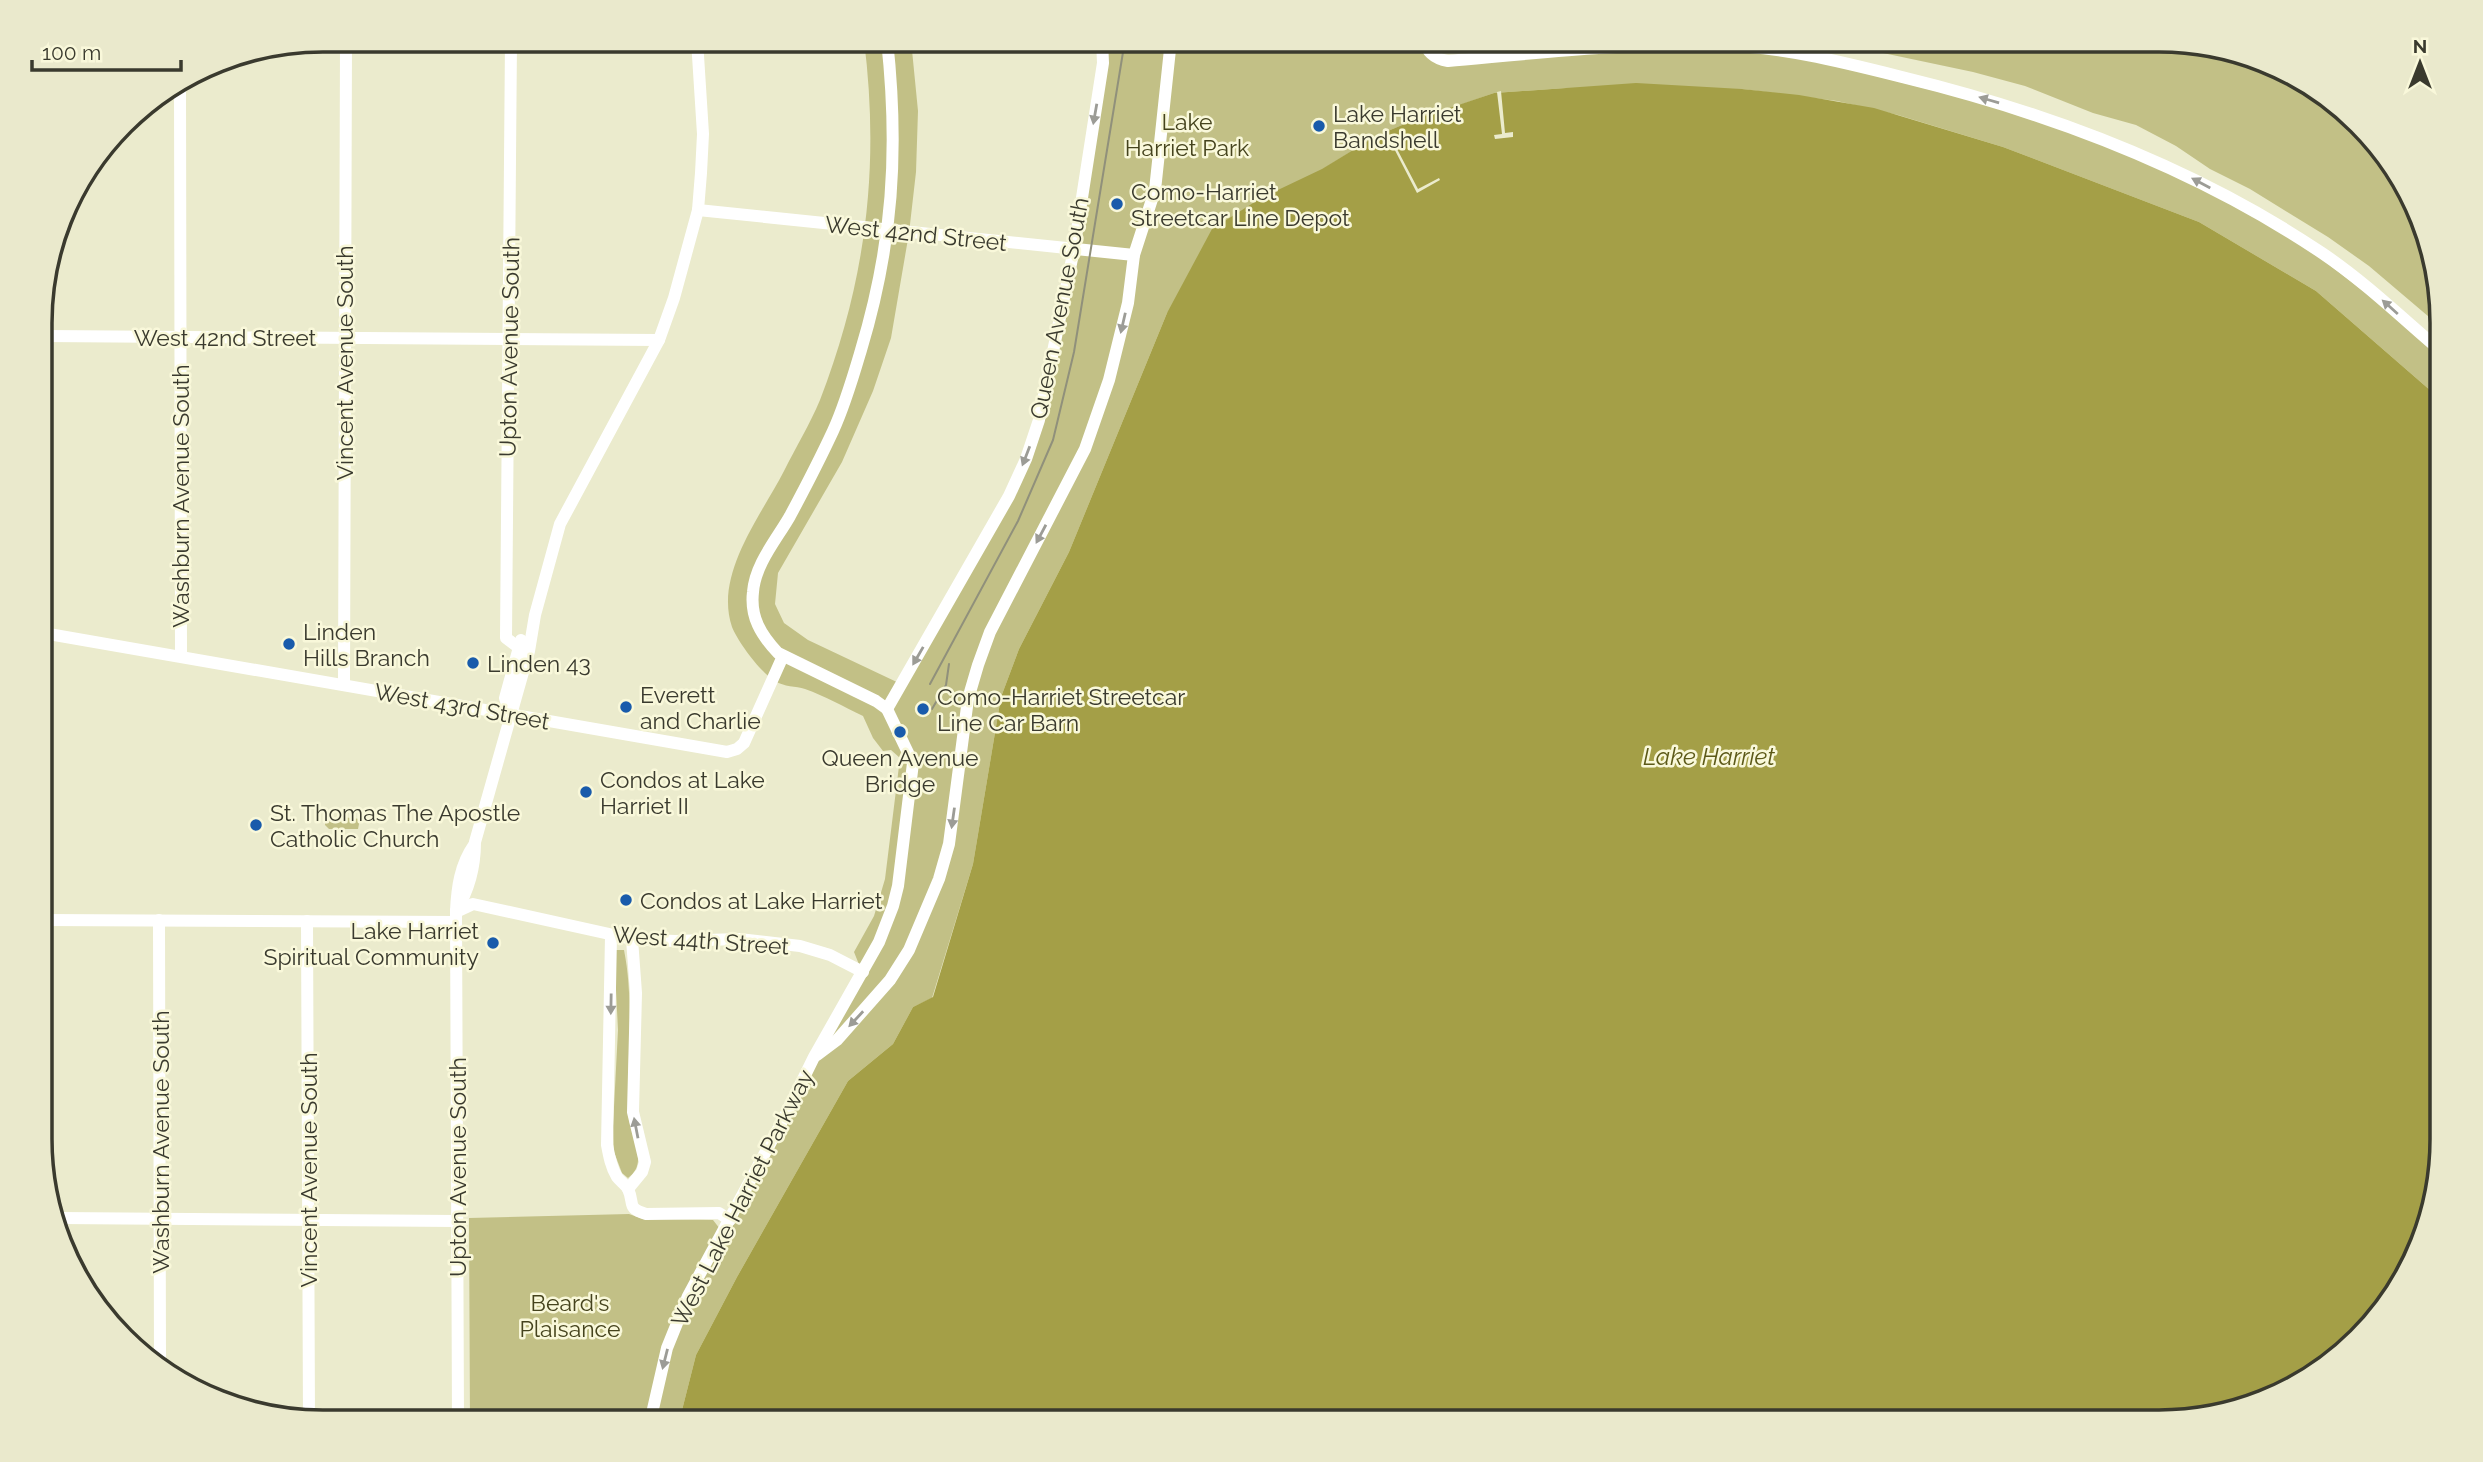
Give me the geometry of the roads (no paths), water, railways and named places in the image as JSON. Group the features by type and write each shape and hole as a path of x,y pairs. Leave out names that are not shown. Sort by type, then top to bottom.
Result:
{"street":[{"name":"Vincent Avenue South","path":"344,685 346,52"},
{"name":"Upton Avenue South","path":"511,52 506,638 518,647"},
{"path":"510,714 560,524 659,340 674,298 698,210 703,134 698,52"},
{"path":"888,52 893,93 894,149 888,230 876,298 851,386 834,430 757,573 752,590 752,608 757,625 766,640 783,656 876,701 890,713"},
{"name":"Queen Avenue South","path":"890,713 1009,496 1039,420 1074,250 1103,52"},
{"name":"West Lake Harriet Parkway","path":"814,1057 837,1040 883,989 909,950 939,879 949,844 963,727 978,665 990,632 1084,449 1101,406 1128,303 1134,256 1155,190 1170,52"},
{"path":"1429,52 1448,61 1541,52"},
{"path":"1784,52 1862,67 2000,103 2065,124 2195,179 2274,222 2357,278 2431,342"},
{"name":"Washburn Avenue South","path":"180,94 181,656"},
{"name":"West 42nd Street","path":"698,210 1134,256"},
{"name":"West 42nd Street","path":"52,336 659,340"},
{"path":"510,714 505,698 518,647 534,615"},
{"name":"West 43rd Street","path":"52,634 727,752 737,750 744,743 783,656"},
{"name":"West Lake Harriet Parkway","path":"653,1410 675,1324 688,1296 814,1057 879,942 898,886 913,764 890,713"},
{"name":"Upton Avenue South","path":"458,1410 456,917 467,893 475,856 475,842 510,714"},
{"name":"West 44th Street","path":"52,920 307,921 456,917 473,904 632,939 767,941 800,946 830,955 863,972"},
{"name":"Washburn Avenue South","path":"159,920 160,1354"},
{"name":"Vincent Avenue South","path":"307,921 309,1409"},
{"path":"611,936 607,1145 612,1166 619,1180 628,1189 630,1203 635,1210 646,1213 719,1213 730,1220"},
{"path":"628,1189 642,1172 645,1162 633,1112 636,993 632,939"},
{"path":"65,1218 457,1221"}],"water":[{"name":"Lake Harriet","path":"1636,83 1799,95 1874,108 2003,147 2199,222 2316,291 2431,391 2431,1138 2428,1174 2416,1225 2403,1258 2385,1289 2351,1330 2295,1373 2246,1395 2177,1409 682,1410 696,1355 848,1081 893,1044 913,1007 933,997 973,864 1001,697 1019,649 1069,552 1167,313 1212,229 1261,198 1322,169 1376,136 1494,93"}],"tram line":[{"path":"930,684 1018,521 1053,440 1074,352 1123,52"},
{"path":"932,709 946,685 949,664"}],"place":[{"name":"Lake Harriet Bandshell","path":"1319,126"},
{"name":"Como-Harriet Streetcar Line Depot","path":"1117,204"},
{"name":"Linden Hills Branch","path":"289,644"},
{"name":"Linden 43","path":"473,663"},
{"name":"Everett and Charlie","path":"626,707"},
{"name":"Como-Harriet Streetcar Line Car Barn","path":"923,709"},
{"name":"Queen Avenue Bridge","path":"900,732"},
{"name":"Condos at Lake Harriet II","path":"586,792"},
{"name":"St. Thomas The Apostle Catholic Church","path":"256,825"},
{"name":"Condos at Lake Harriet","path":"626,900"},
{"name":"Lake Harriet Spiritual Community","path":"493,943"}],"park label":[{"name":"Lake Harriet Park","path":"1187,134"},
{"name":"Beard's Plaisance","path":"570,1315"}]}
